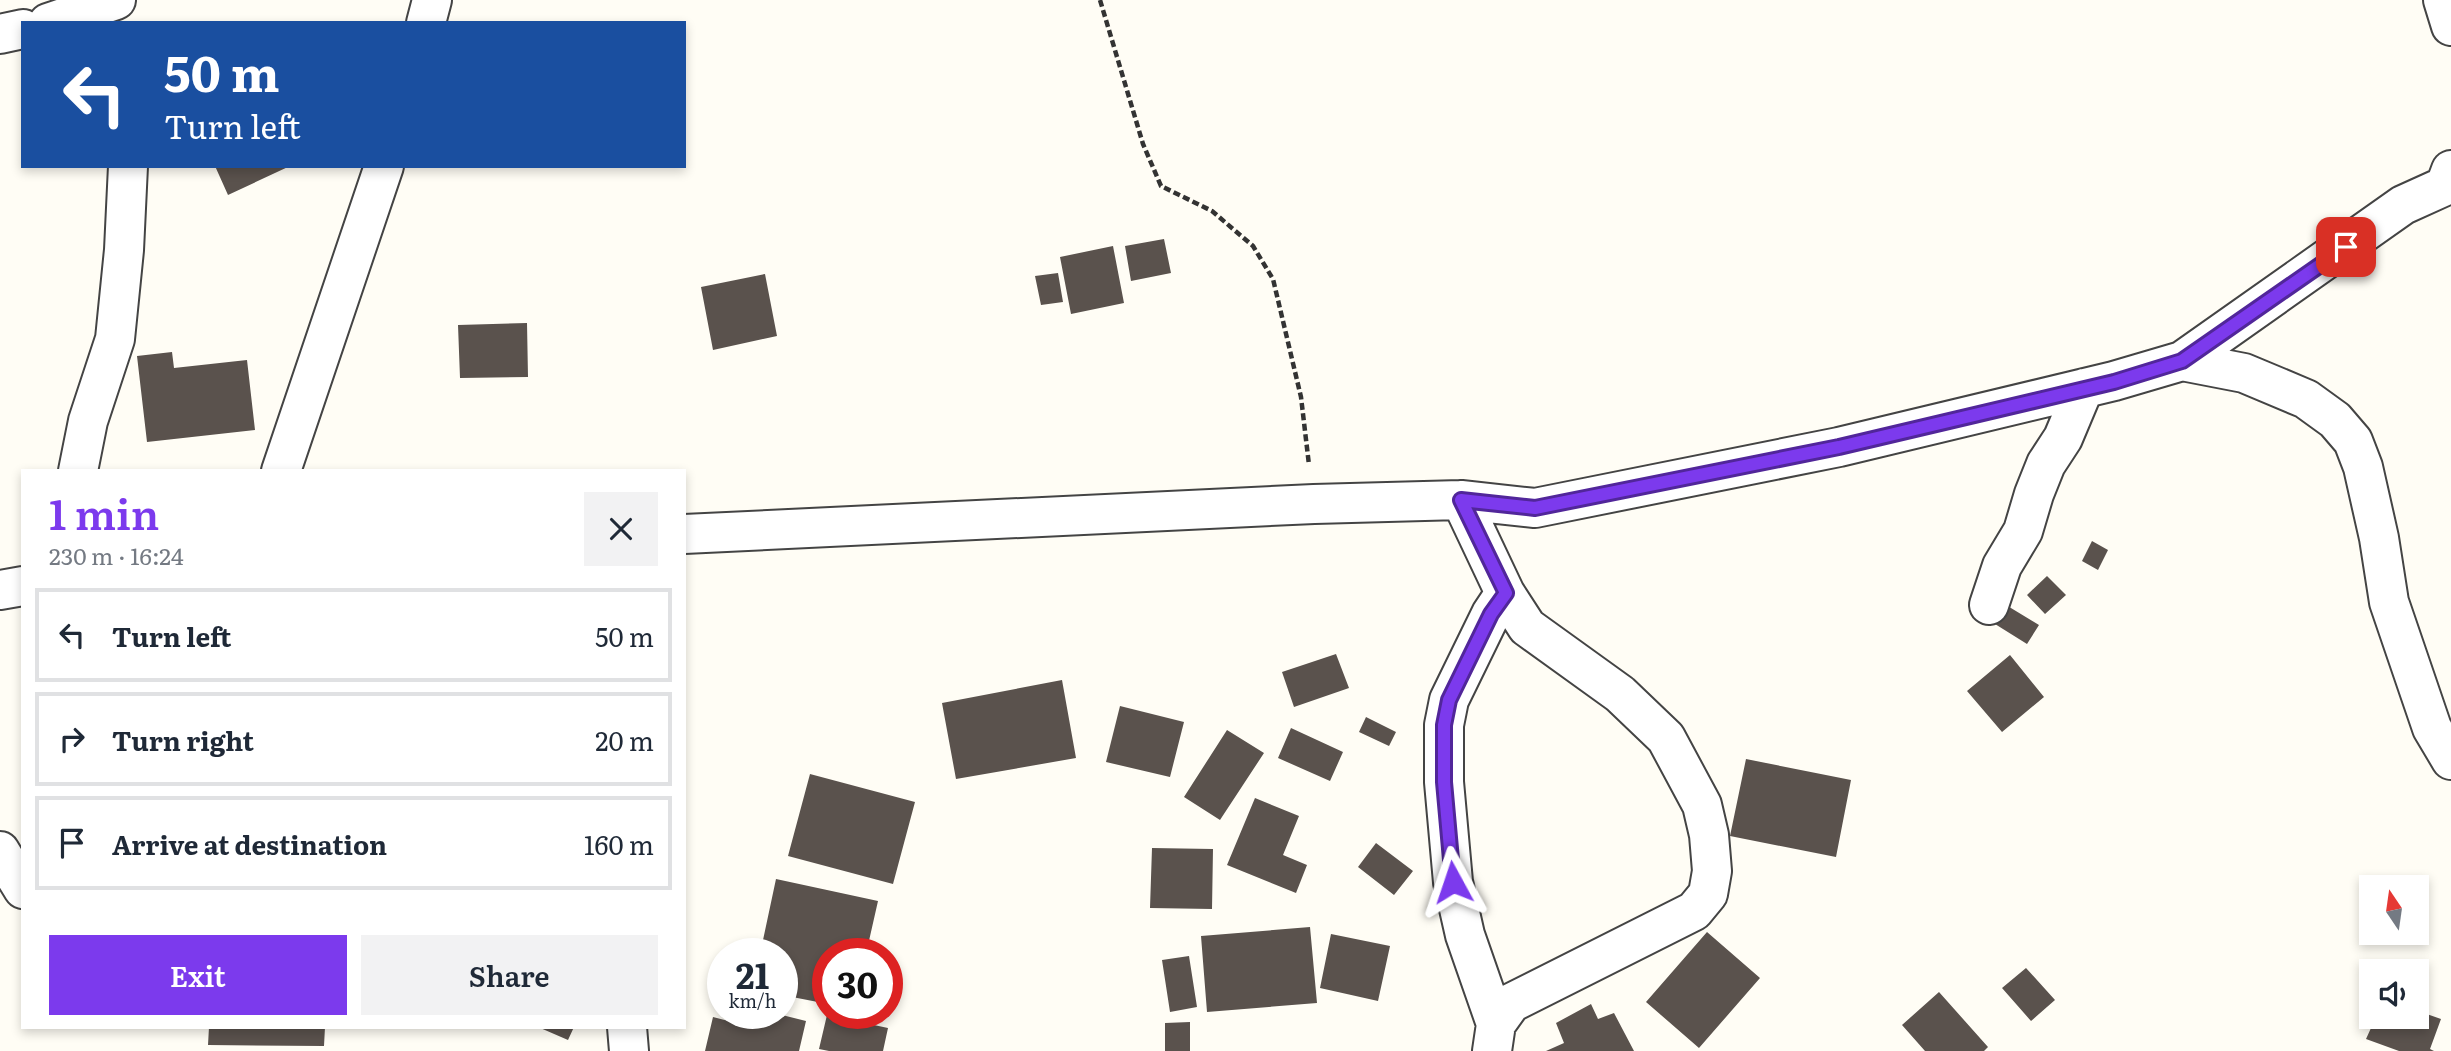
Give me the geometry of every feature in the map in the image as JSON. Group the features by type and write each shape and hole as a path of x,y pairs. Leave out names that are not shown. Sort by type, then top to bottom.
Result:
{"street":[{"path":"54,21 116,0"},
{"path":"132,0 132,21"},
{"path":"427,21 432,0"},
{"path":"2444,0 2451,26"},
{"path":"0,34 21,29"},
{"path":"78,469 88,421 114,339 124,250 128,168"},
{"path":"282,469 383,168"},
{"path":"686,534 1461,500 1535,508 1839,447 2084,388 2182,361 2403,205 2449,180"},
{"path":"2182,361 2244,373 2306,399 2335,420 2353,442 2363,467 2389,602 2432,728 2451,760"},
{"path":"1989,605 2002,566 2023,531 2046,464 2063,438 2084,388"},
{"path":"1461,500 1506,593 1527,627 1620,694 1666,738 1702,804 1709,835 1712,872 1708,894 1694,911 1511,1003 1494,1037"},
{"path":"0,590 21,586"},
{"path":"1494,1037 1453,882 1444,782 1444,725 1449,700 1491,614 1506,593"},
{"path":"0,851 21,886"},
{"path":"627,1029 629,1051"}],"path":[{"path":"1100,0 1143,144 1161,186 1212,211 1253,246 1273,279 1301,397 1314,505"}],"building":[{"path":"216,168 286,168 228,195"},
{"path":"1164,239 1171,273 1131,281 1125,246"},
{"path":"1113,246 1124,303 1071,314 1060,257"},
{"path":"1058,273 1063,302 1041,305 1035,276"},
{"path":"765,274 777,336 713,350 701,287"},
{"path":"527,323 528,377 460,378 458,325"},
{"path":"172,352 174,368 247,360 255,430 147,442 137,356"},
{"path":"2092,541 2108,550 2098,570 2082,561"},
{"path":"2047,576 2066,595 2045,614 2027,595"},
{"path":"2006,605 2039,625 2027,644 1995,624"},
{"path":"1336,654 1349,688 1294,707 1282,672"},
{"path":"2010,655 2044,697 2002,732 1967,691"},
{"path":"1062,680 1076,758 956,779 942,703"},
{"path":"1120,706 1184,722 1170,777 1106,762"},
{"path":"1366,717 1396,732 1389,746 1359,732"},
{"path":"1291,728 1343,752 1330,781 1278,758"},
{"path":"1227,730 1264,753 1220,820 1184,797"},
{"path":"1746,759 1851,780 1836,857 1730,836"},
{"path":"810,774 915,802 893,884 788,856"},
{"path":"1255,798 1299,816 1283,855 1307,865 1296,893 1227,865"},
{"path":"1376,843 1413,871 1394,895 1358,867"},
{"path":"1152,848 1213,849 1212,909 1150,908"},
{"path":"776,879 878,901 870,938 812,938 812,1001 798,998 798,938 763,938"},
{"path":"1310,927 1317,1003 1207,1012 1201,936"},
{"path":"1707,932 1760,978 1699,1048 1646,1002"},
{"path":"1331,934 1390,946 1378,1001 1320,988"},
{"path":"1189,956 1197,1007 1170,1012 1162,960"},
{"path":"2026,968 2055,1000 2031,1021 2002,988"},
{"path":"1939,992 1988,1047 1984,1051 1925,1051 1902,1025"},
{"path":"1591,1004 1598,1019 1614,1013 1634,1051 1546,1051 1564,1043 1556,1023"},
{"path":"2429,1015 2441,1019 2430,1049 2434,1051 2399,1051 2366,1039 2371,1029 2429,1029"},
{"path":"798,1019 806,1021 799,1051 705,1051 710,1029 798,1029"},
{"path":"1190,1022 1190,1051 1165,1051 1165,1023"},
{"path":"209,1029 325,1029 324,1046 208,1045"},
{"path":"543,1029 573,1029 568,1040"},
{"path":"824,1029 888,1029 883,1051 819,1049"}],"route":[{"path":"1453,882 1444,782 1444,725 1449,700 1491,614 1506,593 1461,500 1535,508 1839,447 2114,382 2182,361 2346,247"}]}
